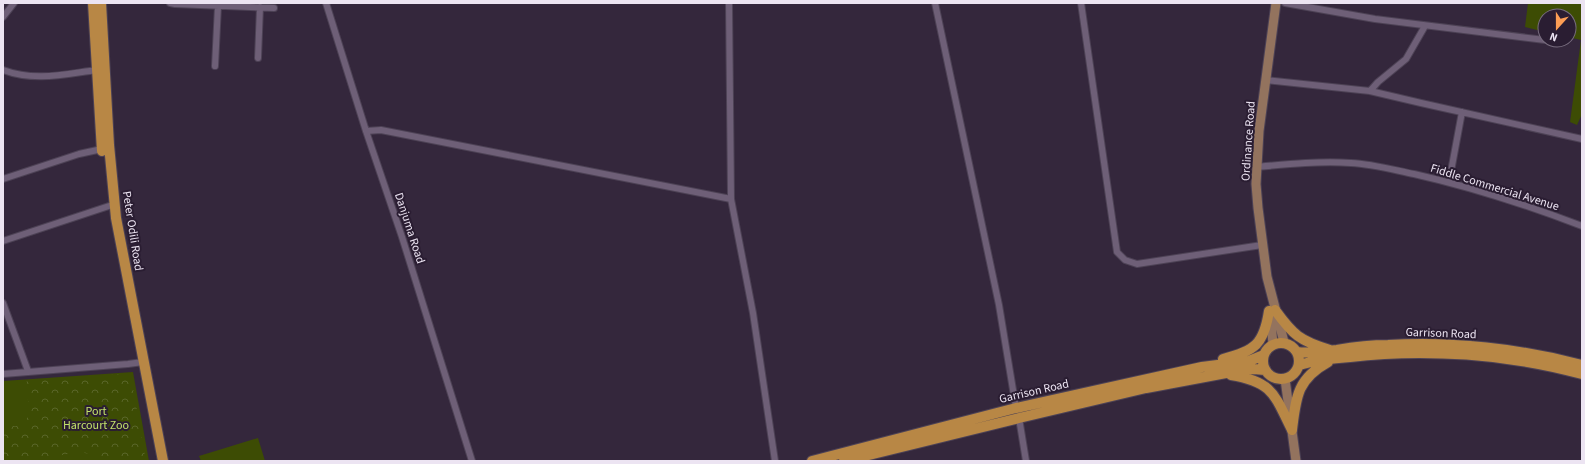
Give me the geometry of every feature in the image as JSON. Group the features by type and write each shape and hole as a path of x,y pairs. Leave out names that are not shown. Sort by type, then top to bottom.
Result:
{"main road":[{"name":"Peter Odili Road","path":"93,3 102,149 109,206 124,298 163,461"},
{"name":"Peter Odili Road","path":"101,3 112,188 156,461"},
{"path":"1202,367 1253,348 1260,341 1272,310 1296,335 1310,344 1333,354 1316,368 1299,388 1292,430"},
{"path":"1278,343 1290,344 1298,352 1299,365 1294,375 1285,379 1277,379 1272,377 1266,370 1263,361 1267,349 1278,343"},
{"name":"Garrison Road","path":"1299,365 1333,354 1390,344 1451,346 1500,350 1582,365"},
{"name":"Garrison Road","path":"1298,352 1361,355 1410,353 1469,355 1518,361 1582,374"},
{"name":"Garrison Road","path":"812,461 1017,413 1202,367 1249,361 1264,355"},
{"name":"Garrison Road","path":"844,461 1017,413 1215,375 1248,370 1266,370"},
{"path":"1215,375 1242,377 1254,380 1266,386 1275,397 1292,430"}],"street":[{"path":"3,17 14,3"},
{"path":"170,3 274,8"},
{"name":"Danjuma Road","path":"326,3 366,131 402,237 472,461"},
{"path":"729,3 732,199 753,313 775,461"},
{"path":"934,3 1000,305 1026,461"},
{"path":"1081,3 1117,252 1125,260 1137,264 1262,245"},
{"name":"Ordinance Road","path":"1276,3 1265,80 1257,167 1257,194 1262,245 1278,343"},
{"path":"1285,3 1340,14 1537,39"},
{"path":"215,66 218,6"},
{"path":"258,58 260,7"},
{"path":"1370,91 1378,82 1406,59 1425,26"},
{"path":"3,70 21,76 36,77 97,70"},
{"path":"1265,80 1370,91 1582,139"},
{"path":"1449,182 1462,112"},
{"path":"366,131 388,131 732,199"},
{"path":"3,179 79,154 102,149"},
{"name":"Fiddle Commercial Avenue","path":"1257,167 1303,163 1353,163 1392,169 1449,182 1536,209 1582,226"},
{"path":"3,241 109,206"},
{"path":"3,303 28,372"},
{"path":"3,374 140,362"},
{"path":"1285,379 1296,461"}],"green space":[{"path":"1528,3 1582,3 1582,114 1577,125 1570,122 1581,40 1577,39 1577,8 1537,8 1537,30 1525,27"},
{"name":"Port Harcourt Zoo","path":"133,372 149,461 3,461 3,381"},
{"name":"Port Harcourt Zoo","path":"127,374 131,377 146,461 99,461 91,454 73,453 57,456 52,461 3,461 3,426 22,426 28,416 29,406 24,385 28,380"},
{"path":"258,438 265,461 201,461 199,456"}]}
